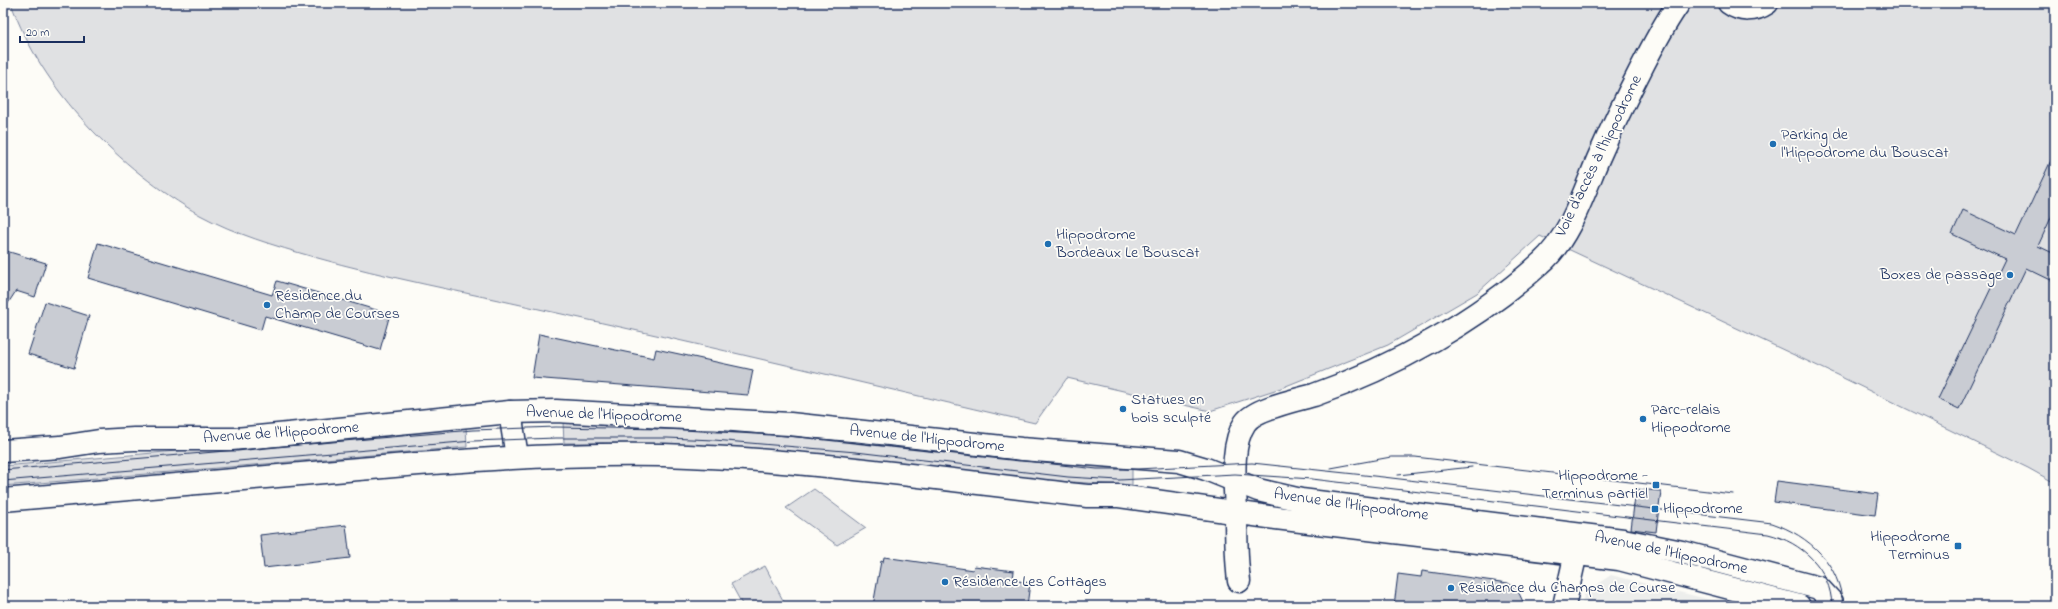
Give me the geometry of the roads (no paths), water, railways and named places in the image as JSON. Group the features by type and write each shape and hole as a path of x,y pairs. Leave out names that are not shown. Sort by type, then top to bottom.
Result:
{"street":[{"name":"Voie d'accès à l'hippodrome","path":"1238,581 1235,481 1237,443 1243,425 1248,420 1266,410 1336,387 1409,353 1470,317 1521,281 1553,250 1579,204 1631,88 1667,19 1679,3"},
{"path":"1729,3 1741,9 1751,10 1761,7 1767,3"},
{"path":"510,412 517,457"},
{"name":"Avenue de l'Hippodrome","path":"3,451 60,447 99,441 134,439 236,439 510,412 565,412 722,419 858,431 1021,449 1152,458 1184,463 1206,469 1279,496 1324,504 1554,531 1690,554 1819,588 1833,605"},
{"name":"Avenue de l'Hippodrome","path":"3,500 517,457 664,455 786,463 1087,496 1119,496 1236,512 1619,559 1799,606"},
{"path":"1554,531 1571,545 1576,554"},
{"path":"1564,606 1576,554 1580,547 1584,545 1654,547"}],"tram line":[{"path":"3,470 473,430 556,427 715,430 857,442 1097,469 1137,469 1252,463 1772,523 1799,536 1821,554 1836,577 1841,591 1843,606"},
{"path":"3,481 473,441 556,438 667,438 714,440 856,452 1068,477 1119,480 1235,474 1312,479 1768,534 1792,543 1812,559 1826,580 1832,606"},
{"path":"1331,468 1391,457 1415,457 1733,494"},
{"path":"1398,475 1472,467"}],"place":[{"name":"Parking de l'Hippodrome du Bouscat","path":"1773,144"},
{"name":"Hippodrome Bordeaux Le Bouscat","path":"1048,244"},
{"name":"Boxes de passage","path":"2010,275"},
{"name":"Résidence du Champ de Courses","path":"267,305"},
{"name":"Statues en bois sculpté","path":"1123,409"},
{"name":"Parc-relais Hippodrome","path":"1643,419"},
{"name":"Hippodrome - Terminus partiel","path":"1656,485"},
{"name":"Hippodrome","path":"1655,509"},
{"name":"Hippodrome Terminus","path":"1958,546"},
{"name":"Résidence Les Cottages","path":"945,582"},
{"name":"Résidence du Champs de Course","path":"1451,588"}]}
